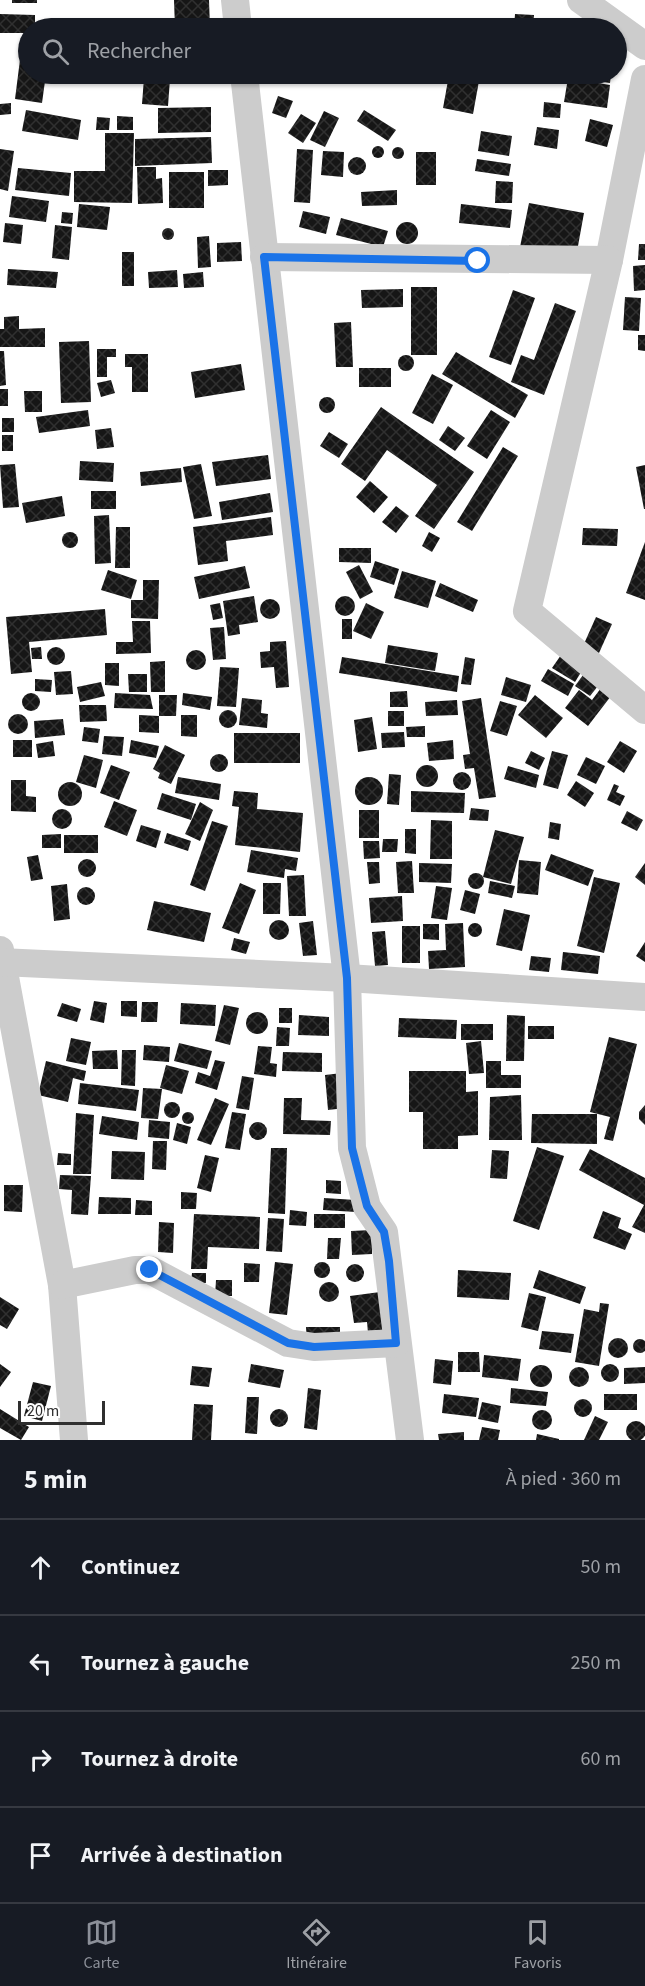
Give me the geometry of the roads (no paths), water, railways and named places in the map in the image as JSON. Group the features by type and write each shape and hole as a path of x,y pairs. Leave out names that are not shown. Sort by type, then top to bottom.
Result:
{"street":[{"path":"235,0 237,18"},
{"path":"581,0 606,18"},
{"path":"627,33 645,46"},
{"path":"645,79 609,260 527,612 645,710"},
{"path":"245,84 347,978 352,1148 367,1206 384,1232 389,1261 396,1343 410,1440"},
{"path":"264,257 609,260"},
{"path":"74,1440 62,1285 1,958 645,997"},
{"path":"62,1285 135,1270 150,1270 288,1343 314,1347 396,1343"}]}
